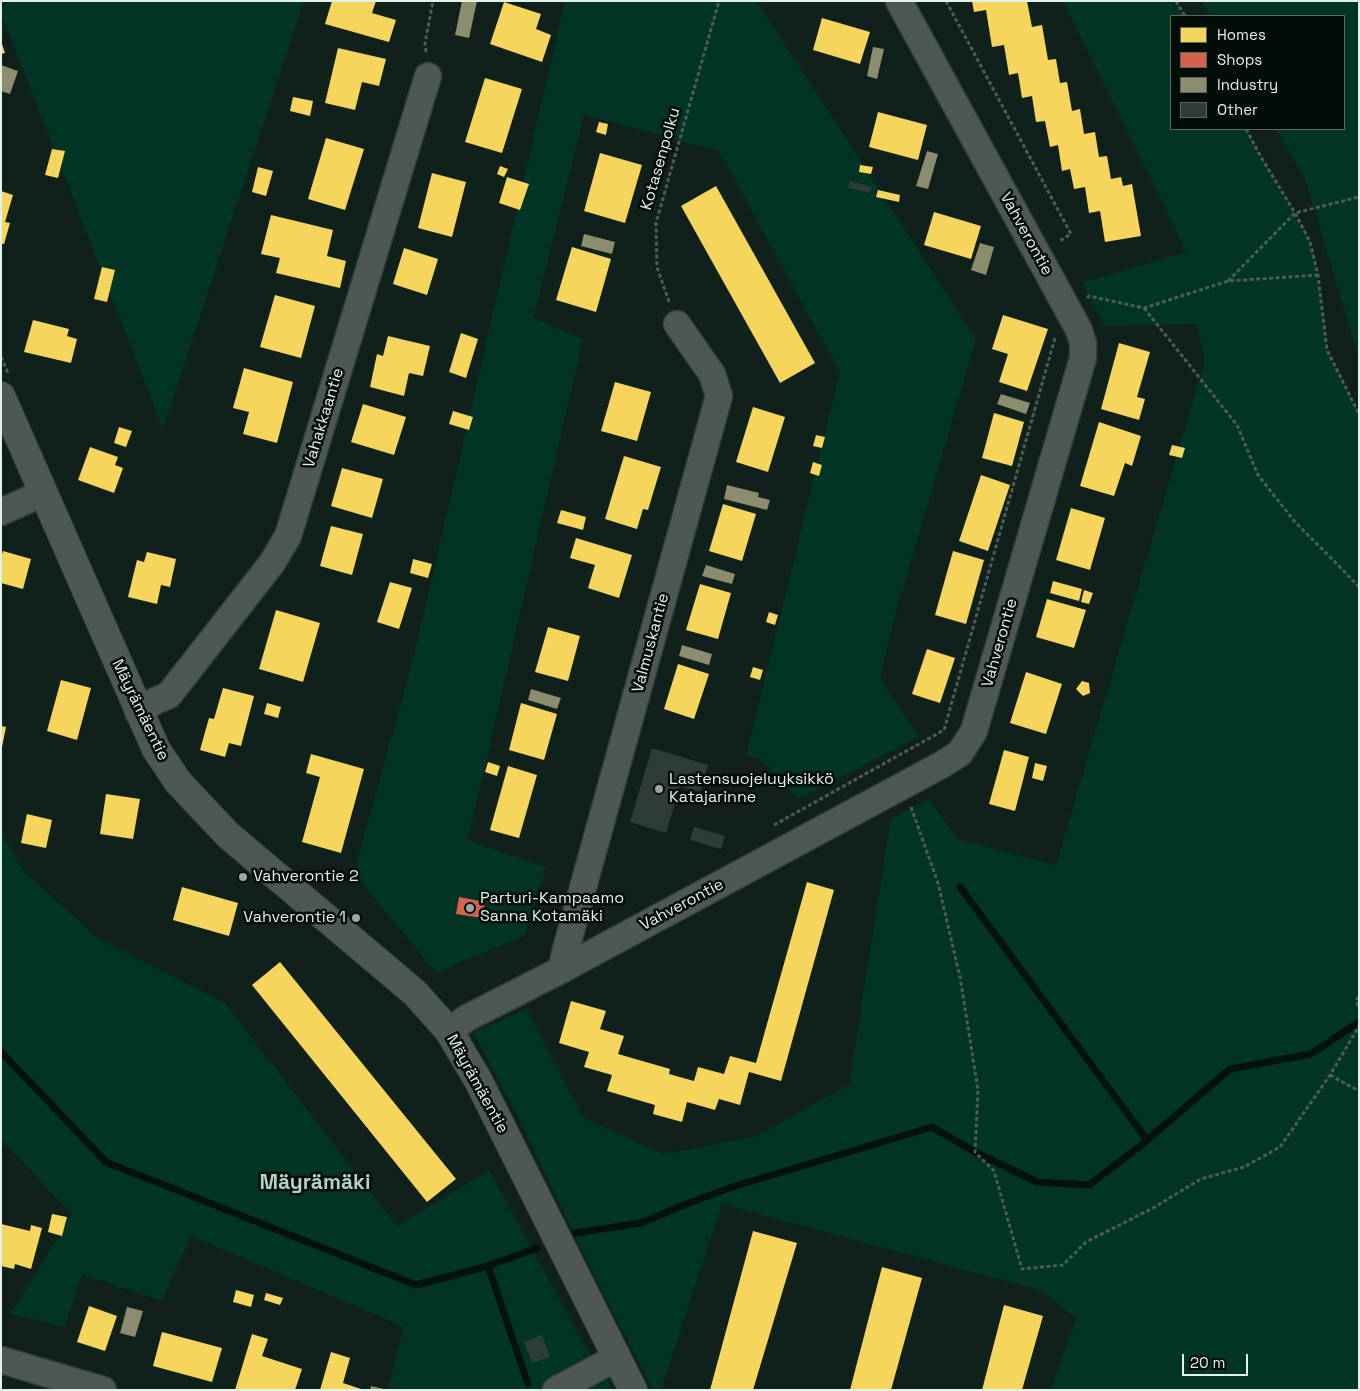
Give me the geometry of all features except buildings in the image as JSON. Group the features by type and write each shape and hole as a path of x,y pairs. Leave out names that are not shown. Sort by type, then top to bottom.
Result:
{"street":[{"name":"Vahverontie","path":"449,1031 467,1018 561,970 960,753 974,731 1083,358 1083,343 1079,330 1061,323 1037,254 899,1"},
{"name":"Vahakkaantie","path":"138,712 169,695 272,563 288,536 428,76"},
{"name":"Valmuskantie","path":"561,970 719,396 712,374 677,324"},
{"name":"Mäyrämäentie","path":"1,396 138,712 156,749 178,782 228,835 415,993 449,1031 478,1080 633,1390"},
{"path":"1,512 43,493"},
{"path":"556,1390 616,1358"},
{"path":"1,1360 103,1390"}],"path":[{"path":"428,76 425,42 433,1"},
{"name":"Kotasenpolku","path":"677,324 657,268 656,222 719,1"},
{"path":"946,1 1071,234 1037,254"},
{"path":"1176,1 1184,15"},
{"path":"1247,130 1310,242 1318,275 1327,350 1359,414"},
{"path":"1228,281 1294,213 1359,197"},
{"path":"770,828 944,730 1055,338 1061,323 1089,296 1144,308 1228,281 1318,275"},
{"path":"1144,308 1237,425 1258,475 1295,522 1359,587"},
{"path":"904,785 938,883 960,977 978,1090 975,1152 994,1171 1022,1269 1063,1264 1086,1242 1153,1208 1201,1179 1244,1167 1280,1147 1330,1075 1359,1026"},
{"path":"1359,997 1356,1000 1359,1008"},
{"path":"1330,1075 1359,1091"}],"green space":[{"path":"9,1 304,1 163,429 4,21 1,18 1,8"},
{"path":"565,1 757,1 976,339 893,623 880,678 919,737 799,799 760,759 746,755 840,373 719,151 584,115 533,318 583,339 468,840 546,867 524,936 436,973 354,873 415,652"},
{"path":"1063,1 1176,1 1184,15 1170,15 1170,130 1247,130 1310,242 1318,275 1327,350 1359,414 1359,1390 1050,1390 1076,1319 1042,1291 722,1204 661,1390 653,1390 588,1263 517,1115 473,1032 527,1009 583,1117 663,1154 756,1136 849,1084 891,818 929,800 958,839 1056,865 1205,360 1196,324 1104,326 1082,283 1186,252"},
{"path":"1201,1 1359,1 1359,353 1354,342 1305,179 1277,130 1345,130 1345,15 1209,15"},
{"path":"1,831 23,870 95,936 225,1003 397,1226 489,1170 583,1342 613,1390 388,1390 404,1327 191,1236 162,1301 82,1274 65,1327 10,1314 72,1215 1,1139"}],"waterway":[{"path":"960,887 1147,1140"},
{"path":"576,1233 641,1223 729,1188 932,1127 975,1152 1037,1182 1089,1185 1139,1147 1230,1069 1311,1054 1359,1022"},
{"path":"1,1052 106,1162 416,1285 488,1266 537,1248"},
{"path":"488,1266 528,1384"}],"place":[{"name":"Lastensuojeluyksikkö Katajarinne","path":"659,789"},
{"name":"Vahverontie 2","path":"243,877"},
{"name":"Parturi-Kampaamo Sanna Kotamäki","path":"470,908"},
{"name":"Vahverontie 1","path":"356,918"}],"district":[{"name":"Mäyrämäki","path":"315,1183"}]}
